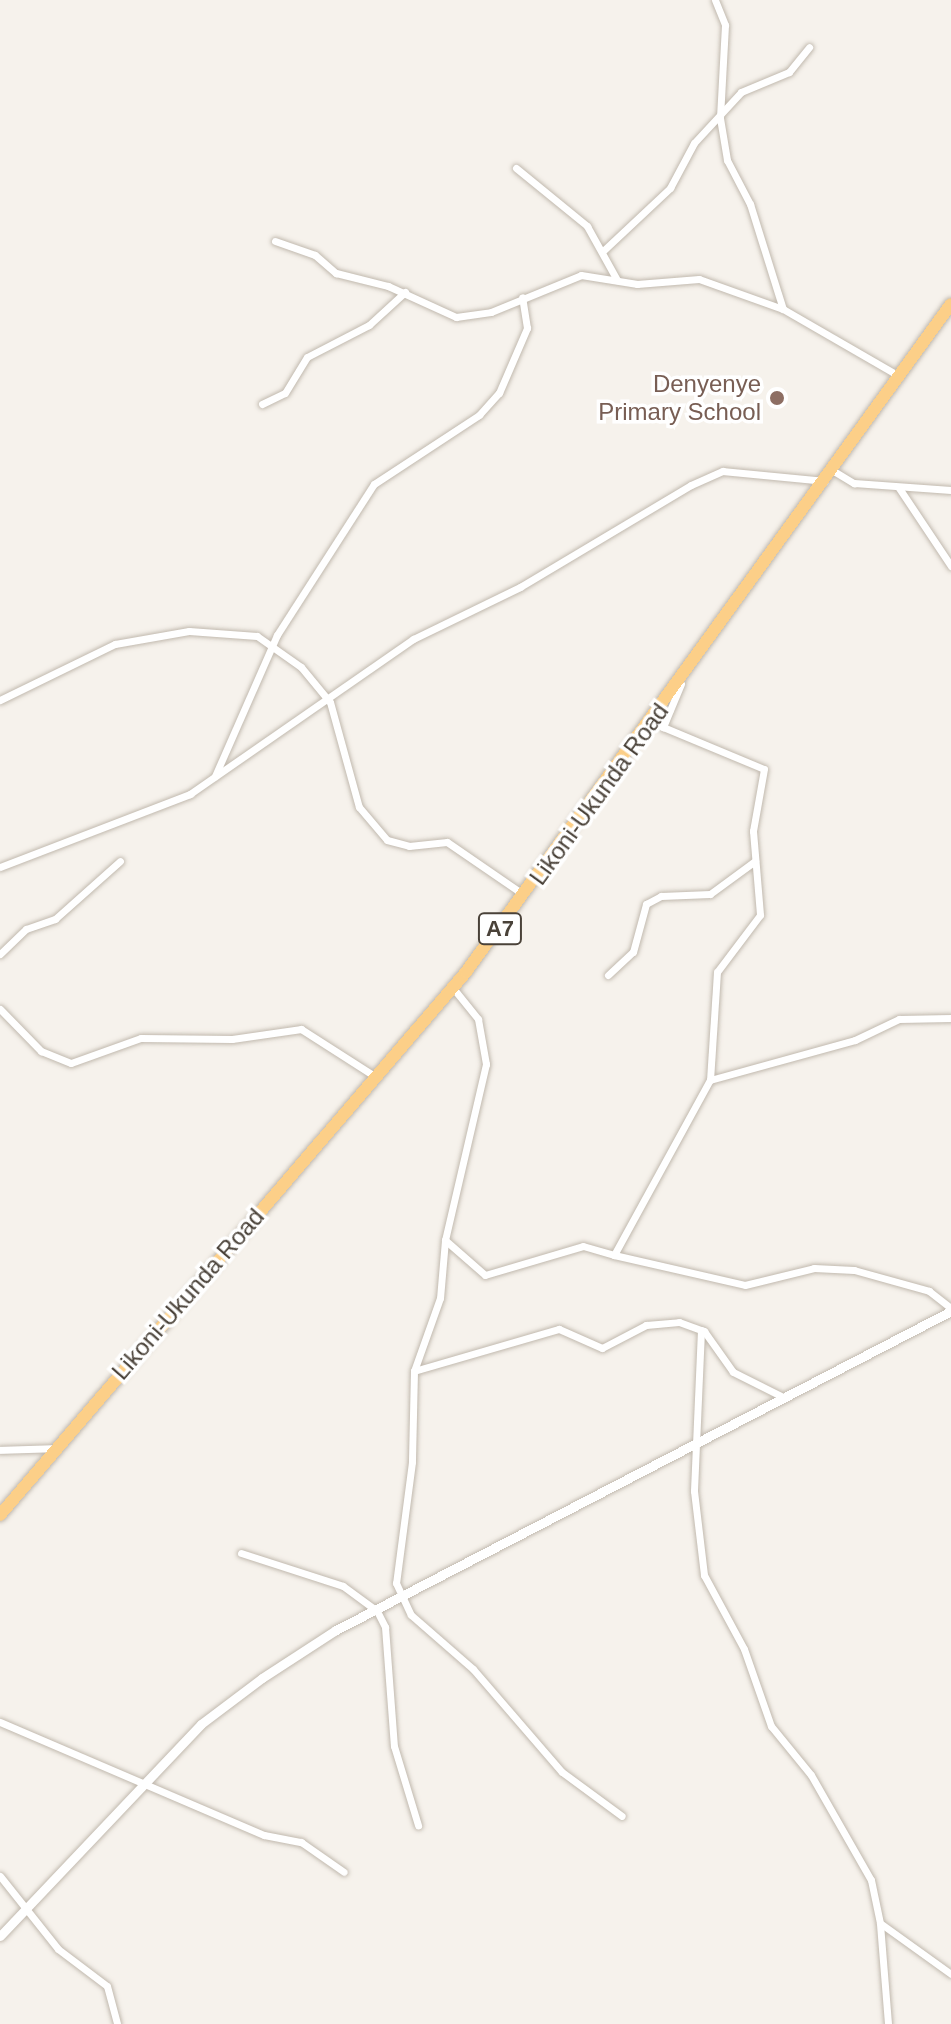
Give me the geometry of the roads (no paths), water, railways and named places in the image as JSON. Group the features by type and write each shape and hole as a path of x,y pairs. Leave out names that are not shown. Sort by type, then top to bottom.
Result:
{"highway":[{"name":"Likoni-Ukunda Road","path":"0,1515 453,988 526,896 951,304"}],"street":[{"path":"715,0 725,25 720,118 727,160 750,204 783,309"},
{"path":"604,250 670,188 694,143 741,92 789,72 809,47"},
{"path":"516,168 587,226 604,250 617,280"},
{"path":"275,241 315,255 336,273 405,292 469,318 581,275 617,280 699,279 783,309 899,376"},
{"path":"262,404 285,393 307,357 369,325 405,292"},
{"path":"215,776 274,643 374,484 479,415 499,393 527,328 522,297"},
{"path":"0,867 190,794 330,702 418,636 520,587 691,485 723,471 829,476 854,483 951,490"},
{"path":"899,488 951,566"},
{"path":"0,700 115,644 168,633 219,632 274,643 330,702 359,807 387,840 409,846 447,842 526,896"},
{"path":"614,1255 710,1080 712,991 717,972 757,926 755,861 764,769 663,727 686,672"},
{"path":"0,954 26,929 55,919 120,861"},
{"path":"608,975 633,952 646,904 661,896 710,894 755,861"},
{"path":"453,988 478,1019 486,1064 445,1240 440,1298 414,1371 412,1462 396,1551 401,1600 562,1772 622,1816"},
{"path":"0,1009 41,1051 71,1063 141,1038 232,1039 301,1029 376,1077"},
{"path":"710,1080 855,1040 899,1019 951,1018"},
{"path":"0,1936 145,1781 262,1678 377,1611 951,1310 929,1291 854,1270 814,1268 767,1284 725,1284 670,1263 614,1255 583,1246 485,1275 445,1240"},
{"path":"414,1371 559,1329 602,1348 646,1325 679,1322 701,1330 733,1372 783,1397"},
{"path":"701,1330 701,1442 694,1491 704,1575 744,1649 771,1726 811,1775 871,1880 880,1923 888,2024"},
{"path":"0,1450 56,1448"},
{"path":"241,1553 343,1586 377,1611 385,1627 394,1746 418,1825"},
{"path":"0,1722 145,1781 264,1835 301,1842 344,1872"},
{"path":"0,1876 23,1910 58,1949 107,1986 117,2024"},
{"path":"880,1923 951,1974"}],"place":[{"name":"Denyenye Primary School","path":"777,398"}]}
